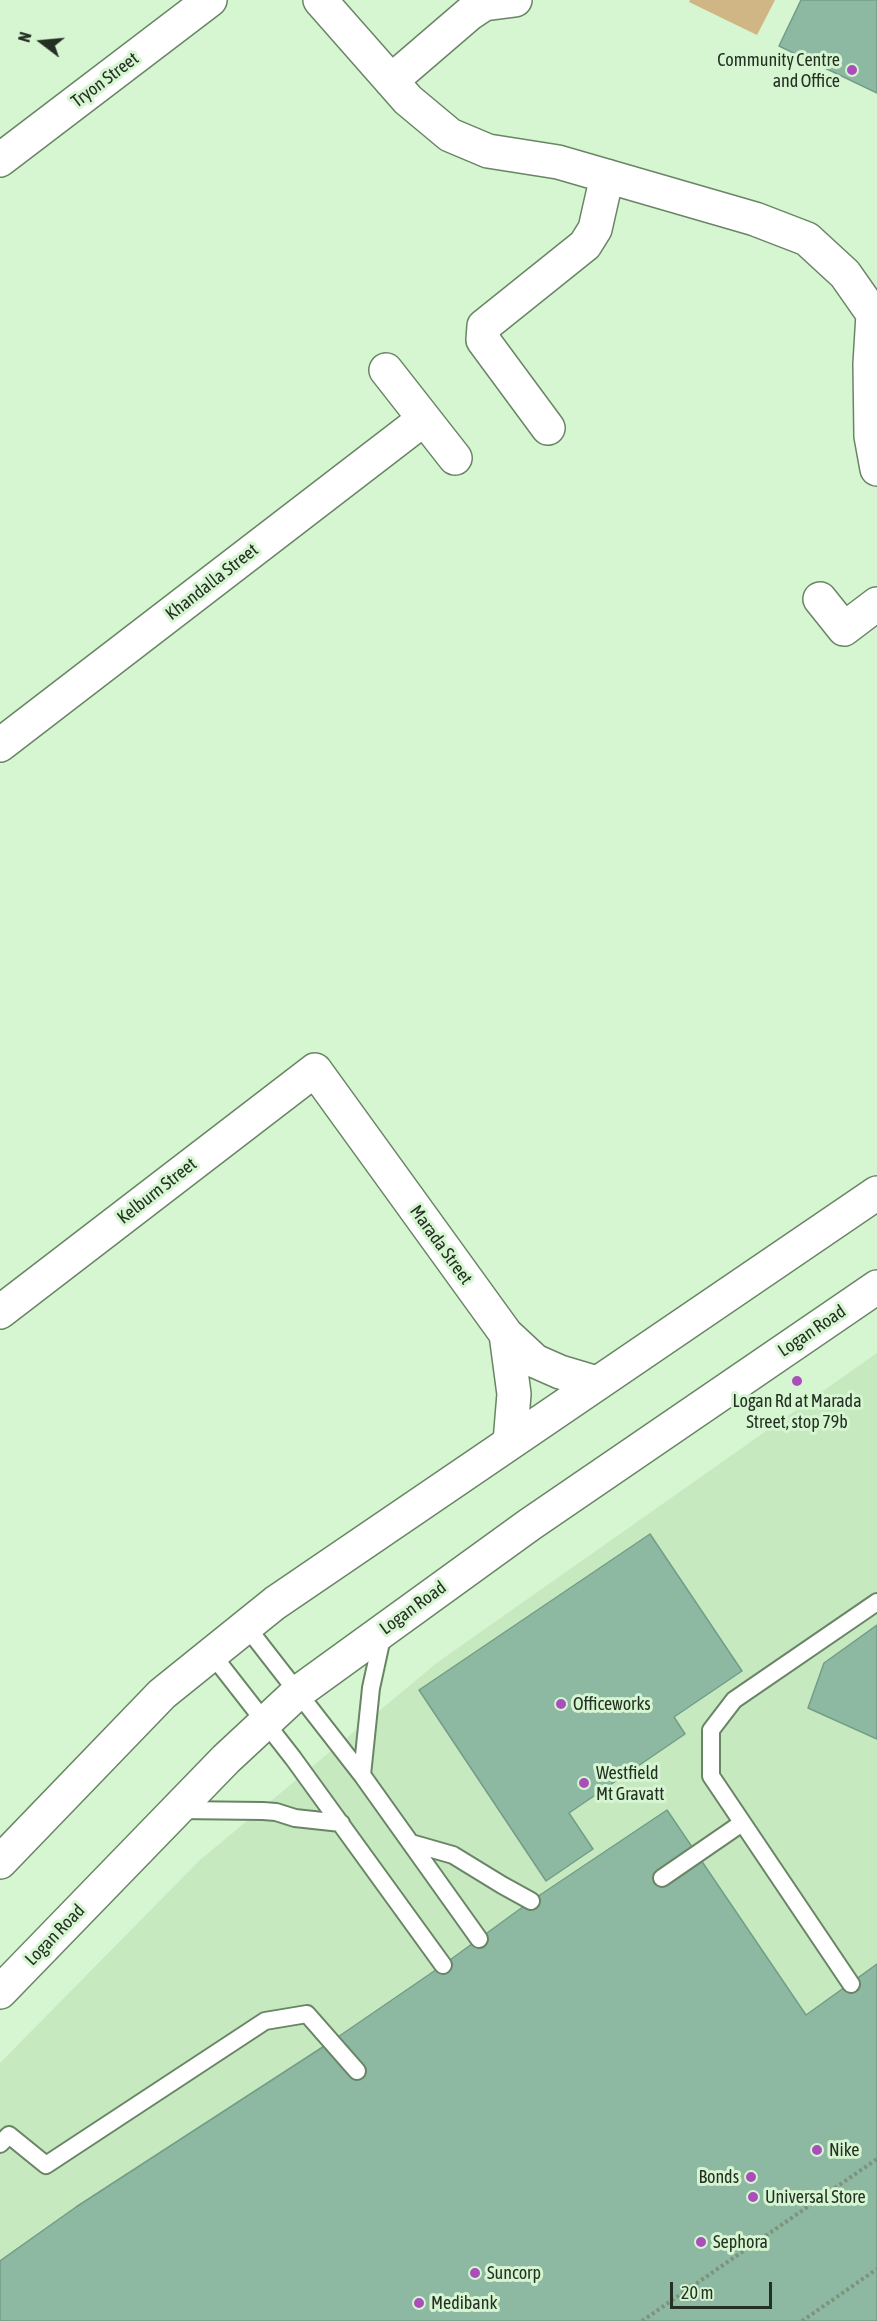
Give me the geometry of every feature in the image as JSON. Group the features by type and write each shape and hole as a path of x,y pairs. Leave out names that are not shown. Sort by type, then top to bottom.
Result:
{"street":[{"name":"Tryon Street","path":"0,160 210,0"},
{"path":"320,0 408,100 450,135 488,151 558,162 755,219 807,239 845,274 875,314 870,364 871,436 877,469"},
{"path":"391,81 469,14 484,4 515,0"},
{"path":"548,428 483,340 484,326 585,244 595,229 607,176"},
{"path":"386,370 455,458"},
{"name":"Khandalla Street","path":"0,745 424,419"},
{"path":"820,599 844,629 877,604"},
{"name":"Kelburn Street","path":"0,1312 315,1070"},
{"name":"Marada Street","path":"315,1070 506,1334 535,1361 560,1372 597,1383"},
{"path":"0,1862 162,1694 210,1653 275,1603 877,1193"},
{"name":"Logan Road","path":"0,1992 264,1722 297,1693 528,1525 877,1287"},
{"path":"506,1334 514,1394 510,1442"}],"lane":[{"path":"851,1984 711,1776 711,1730 734,1700 877,1602"},
{"path":"246,1626 362,1775 479,1939"},
{"path":"362,1775 371,1688 384,1629"},
{"path":"210,1653 341,1823 443,1965"},
{"path":"177,1810 276,1812 295,1818 341,1823"},
{"path":"662,1878 695,1853 742,1823"},
{"path":"411,1843 453,1855 531,1900"},
{"path":"0,2144 9,2135 46,2165 265,2021 307,2014 357,2071"}],"path":[{"path":"642,2321 877,2159"},
{"path":"802,2321 877,2269"}],"shaded area":[{"path":"690,0 775,0 757,35 689,2"},
{"name":"Westfield Mt Gravatt","path":"877,1353 877,2321 0,2321 0,2063 200,1860 438,1662"}],"building":[{"name":"Community Centre and Office","path":"801,0 877,0 877,93 779,46"},
{"name":"Officeworks","path":"650,1534 742,1671 674,1717 685,1734 569,1813 593,1849 546,1881 419,1690"},
{"path":"877,1625 877,1739 808,1708 824,1663"},
{"name":"Westfield Mt Gravatt","path":"667,1810 806,2015 877,1964 877,2321 0,2321 0,2261 76,2207 332,2041 531,1901"}],"place":[{"name":"Community Centre and Office","path":"852,70"},
{"name":"Logan Rd at Marada Street, stop 79b","path":"797,1381"},
{"name":"Officeworks","path":"561,1704"},
{"name":"Westfield Mt Gravatt","path":"584,1783"},
{"name":"Nike","path":"817,2150"},
{"name":"Bonds","path":"751,2177"},
{"name":"Universal Store","path":"753,2197"},
{"name":"Sephora","path":"701,2242"},
{"name":"Suncorp","path":"475,2273"},
{"name":"Medibank","path":"419,2303"}]}
